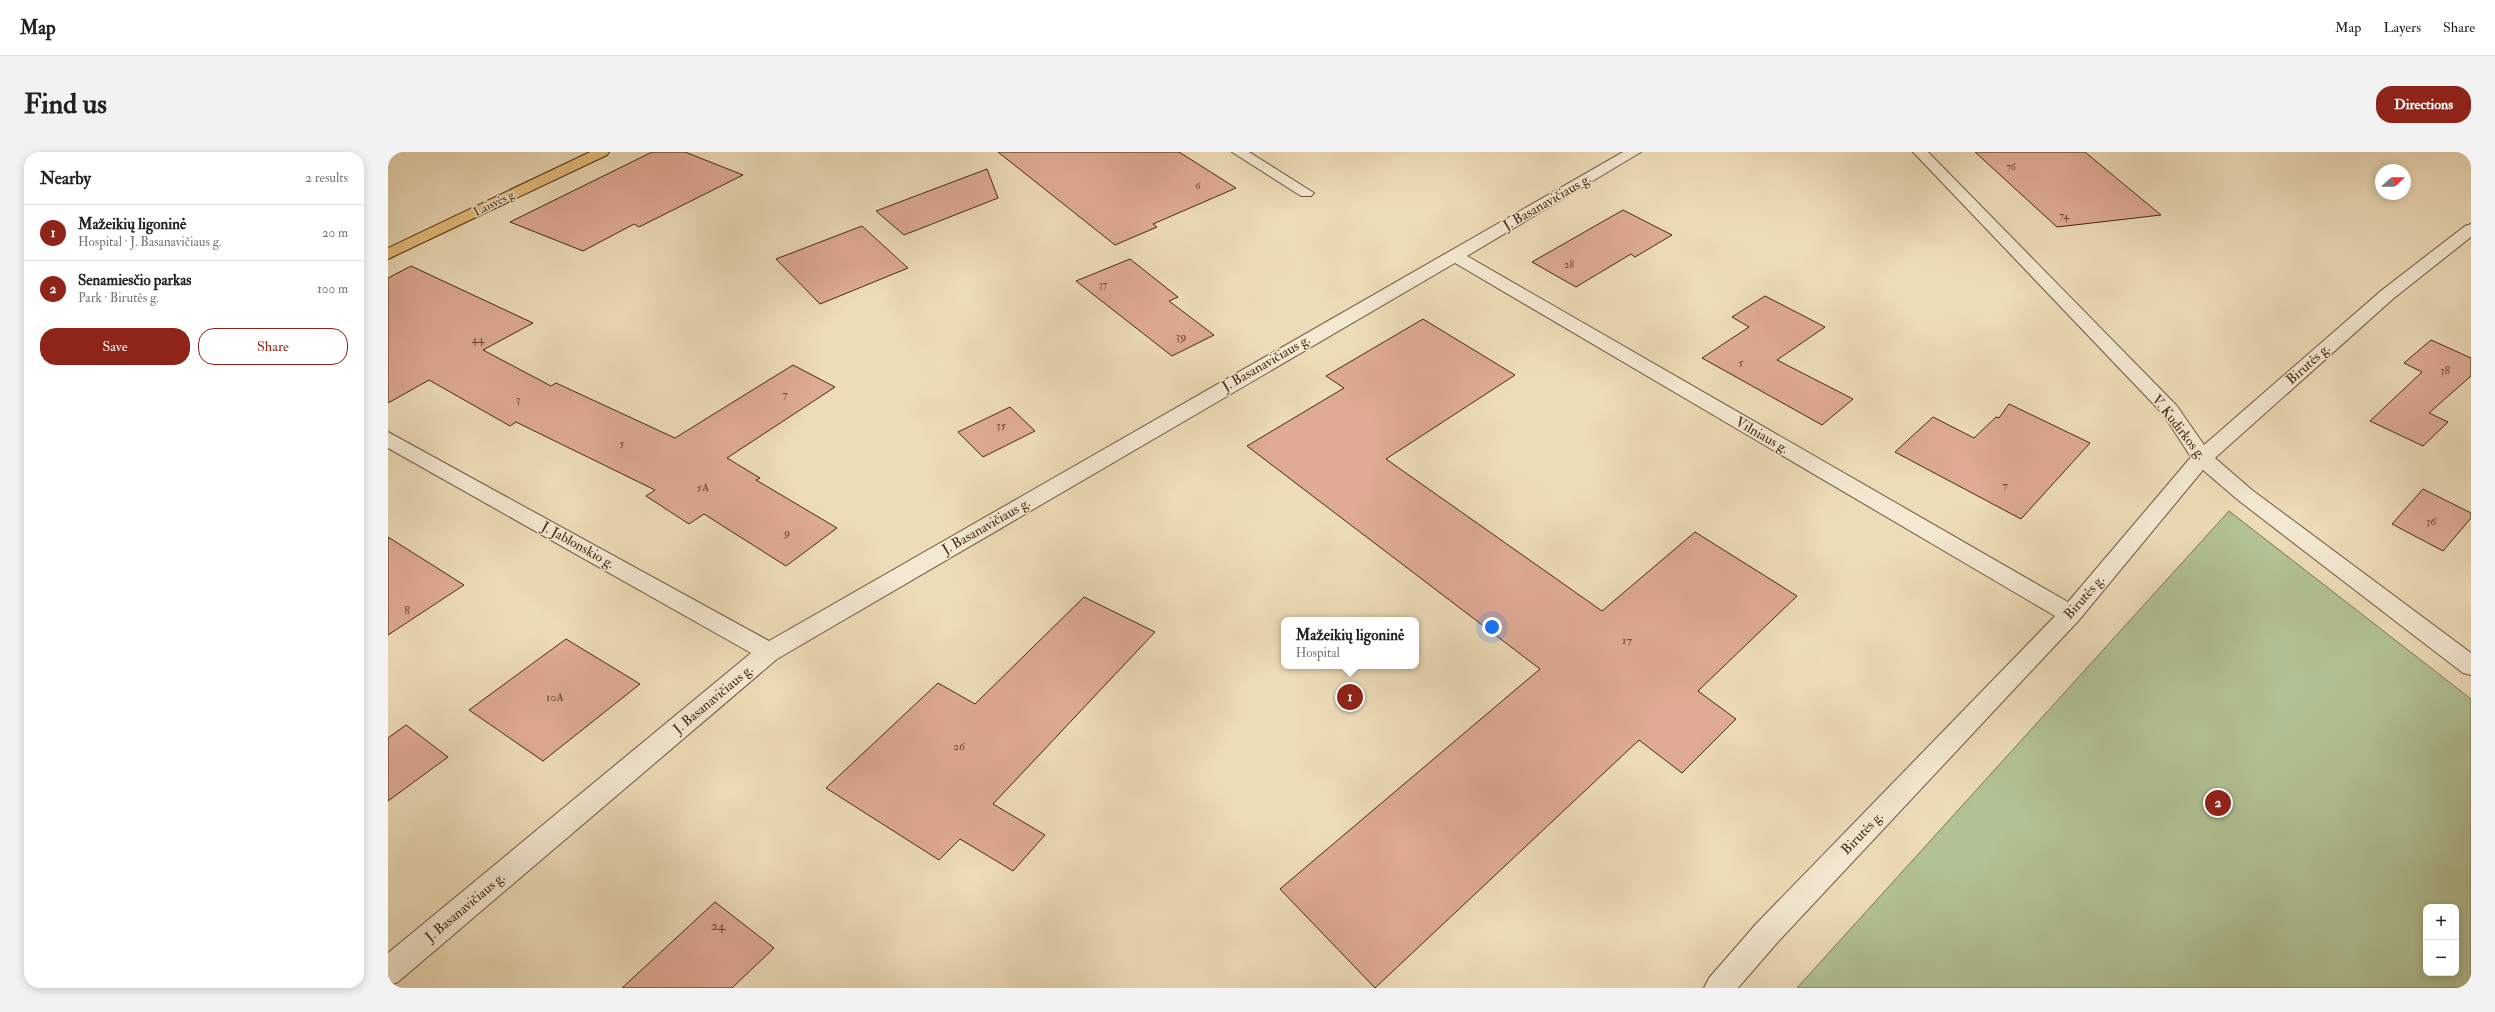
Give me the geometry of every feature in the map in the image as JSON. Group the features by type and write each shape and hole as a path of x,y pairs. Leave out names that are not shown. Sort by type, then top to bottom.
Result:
{"main road":[{"name":"Laisvės g.","path":"388,254 602,152"}],"street":[{"path":"1239,152 1306,193"},
{"name":"J. Basanavičiaus g.","path":"388,972 769,652 1453,255 1634,152"},
{"name":"V. Kudirkos g.","path":"1920,152 2170,410 2202,458 2245,495 2471,666"},
{"name":"Birutės g.","path":"1719,988 1766,934 2071,614 2202,458 2388,294 2471,229"},
{"name":"Vilniaus g.","path":"1453,255 2071,614"},
{"name":"J. Jablonskio g.","path":"388,439 769,652"}],"green space":[{"path":"2229,511 2471,699 2471,988 1797,988"}],"building":[{"path":"652,152 685,152 743,175 639,227 634,224 583,251 510,222"},
{"path":"998,152 1179,152 1236,188 1153,224 1157,227 1115,245"},
{"path":"1975,152 2085,152 2161,215 2057,227"},
{"path":"987,169 998,198 904,235 876,211"},
{"path":"1623,210 1672,235 1635,257 1631,254 1576,287 1532,262"},
{"path":"862,226 908,268 820,304 776,259"},
{"path":"1130,259 1178,297 1169,301 1214,335 1172,356 1076,281"},
{"path":"411,266 533,323 483,350 551,386 556,383 675,438 793,365 835,387 727,458 760,478 756,480 837,528 786,566 704,514 689,524 646,496 655,490 516,422 510,426 429,380 388,403 388,278"},
{"path":"1765,296 1825,327 1777,360 1853,399 1822,425 1702,358 1749,327 1732,317"},
{"path":"1423,319 1515,375 1386,459 1602,611 1695,532 1797,596 1698,691 1736,719 1682,773 1639,740 1375,988 1280,889 1540,669 1247,446 1344,388 1326,376"},
{"path":"2431,340 2471,358 2471,376 2429,413 2448,422 2423,446 2370,421 2422,372 2404,363"},
{"path":"2009,404 2090,443 2021,519 1895,452 1933,417 1974,438 1996,417 1999,418"},
{"path":"1010,407 1035,431 983,457 958,432"},
{"path":"2423,489 2471,513 2471,518 2443,551 2392,524"},
{"path":"388,537 464,585 388,635"},
{"path":"1084,597 1155,632 993,804 1045,835 1013,871 960,839 939,860 826,788 938,683 975,704"},
{"path":"566,639 640,684 543,761 469,710"},
{"path":"406,725 448,757 388,801 388,738"},
{"path":"715,902 774,948 732,988 622,988"}],"place":[{"name":"Mažeikių ligoninė","path":"1350,697"},
{"name":"Senamiesčio parkas","path":"2218,803"}]}
